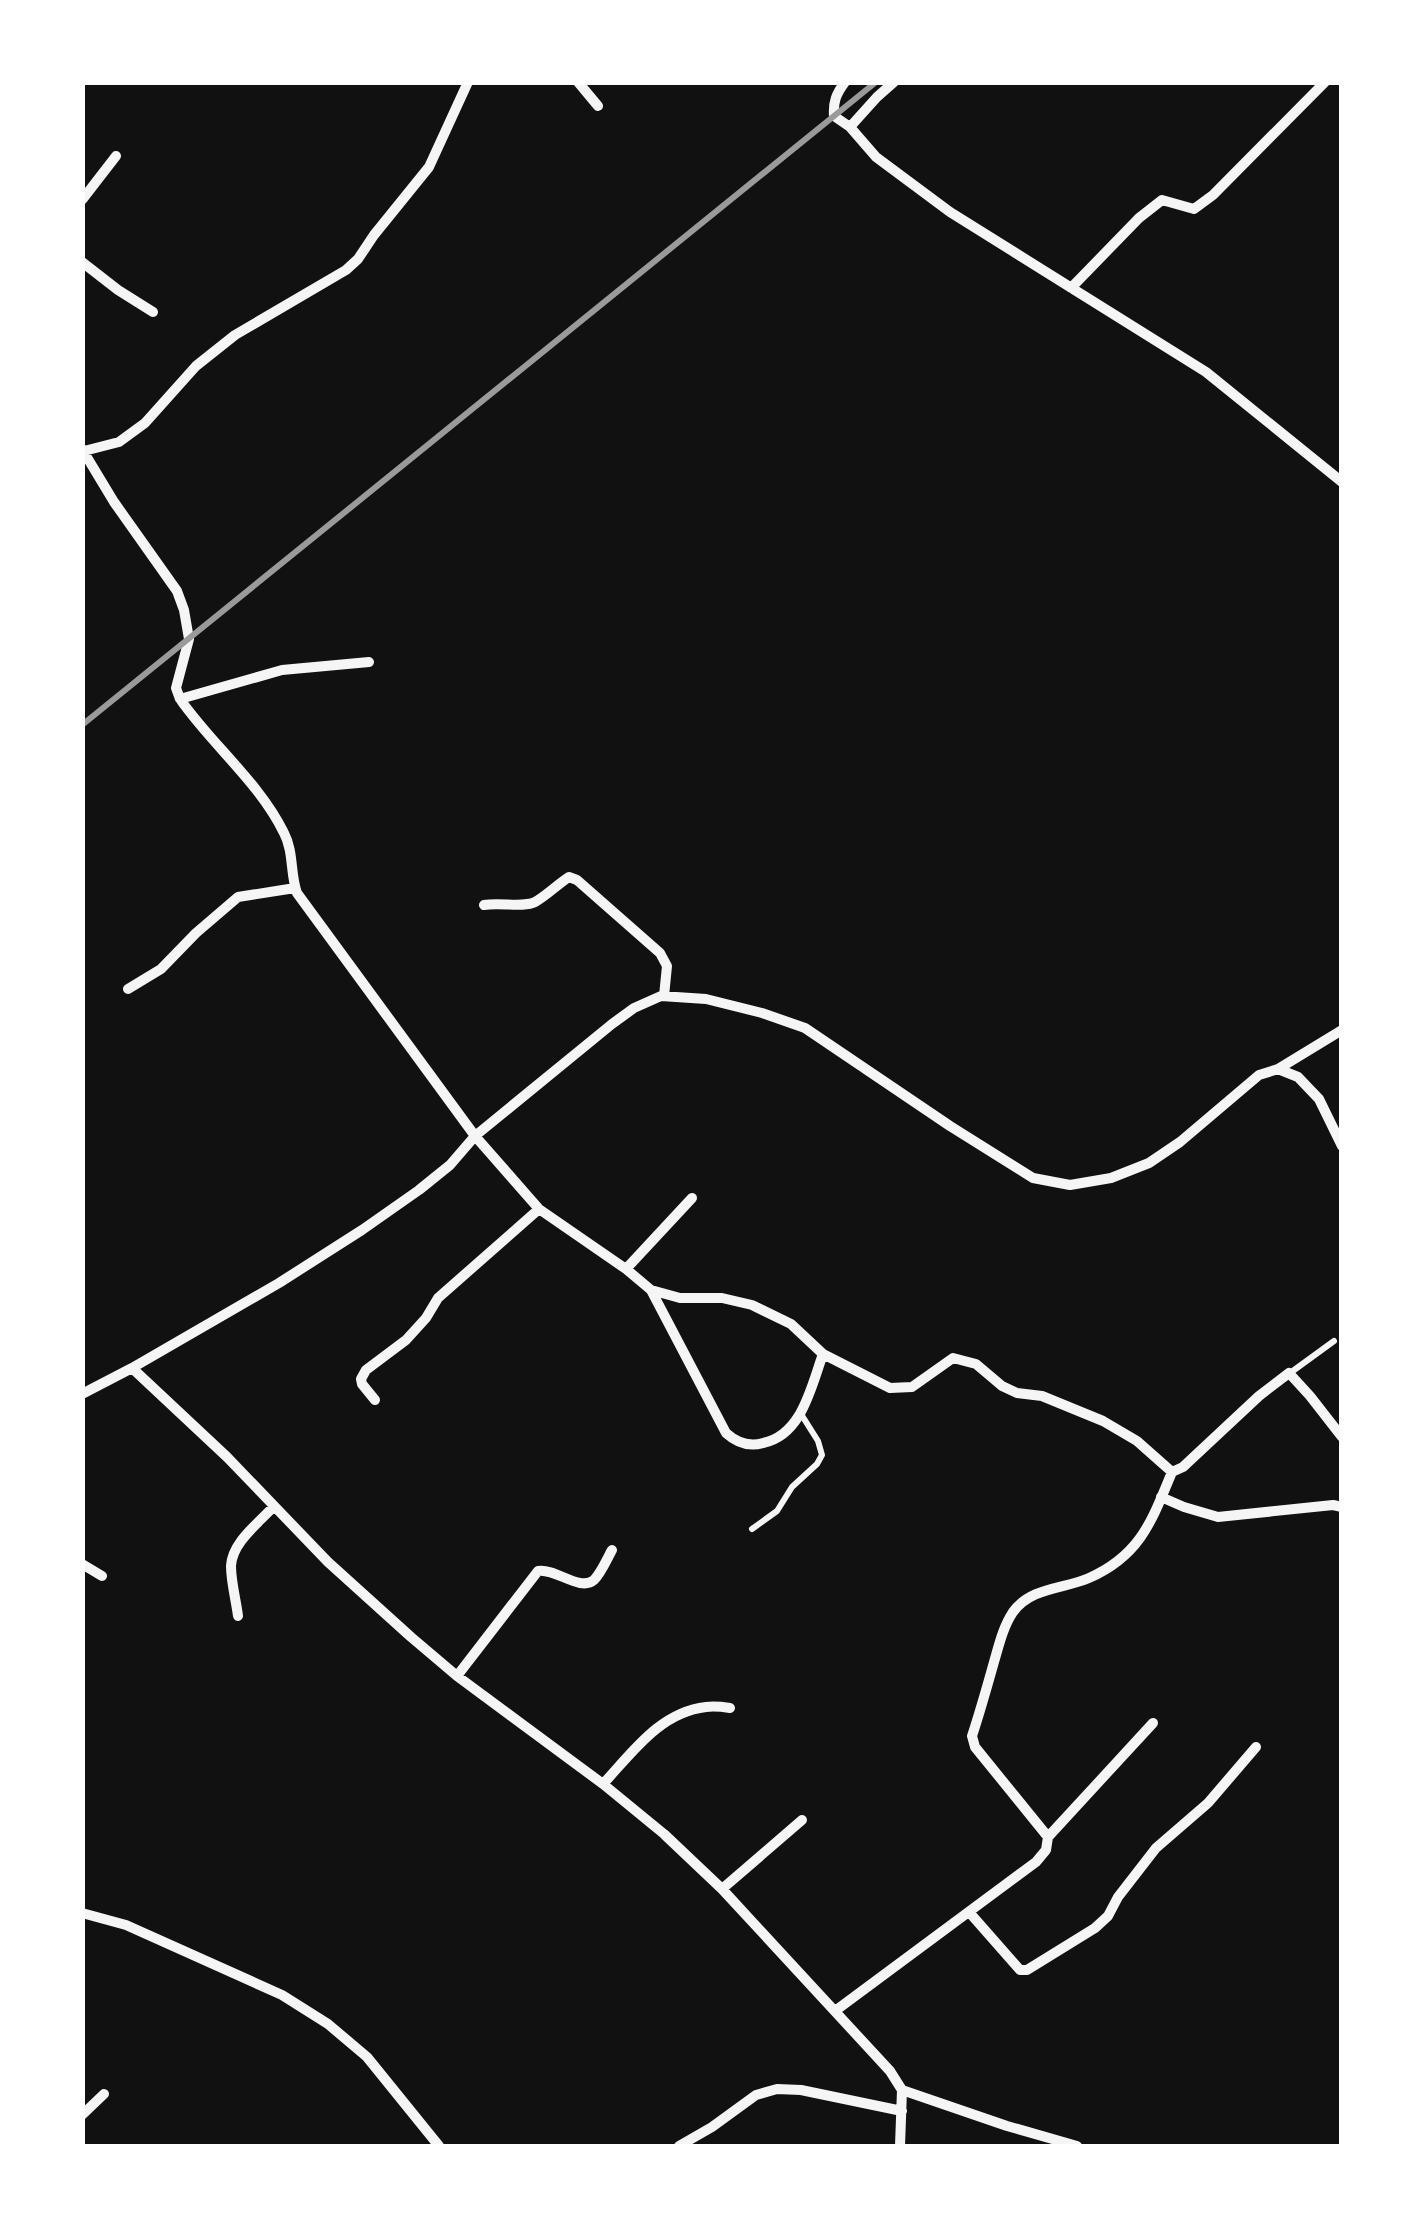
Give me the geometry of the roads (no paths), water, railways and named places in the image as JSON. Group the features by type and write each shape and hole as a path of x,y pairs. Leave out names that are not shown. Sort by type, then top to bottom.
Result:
{"street":[{"path":"468,82 429,167 358,259 196,366 145,423 119,442 83,450 177,592 189,639 176,688 180,699 256,790 286,836 297,894 475,1136 539,1209 651,1290 726,1433 733,1439 756,1445 784,1434 800,1412 823,1354"},
{"path":"578,82 598,106"},
{"path":"845,82 833,104 834,116 876,157 950,212 1206,372 1341,481"},
{"path":"850,128 894,82"},
{"path":"1071,288 1139,218 1162,200 1194,209 1214,194 1321,84"},
{"path":"82,200 116,156"},
{"path":"82,262 153,312"},
{"path":"180,699 282,670 369,662"},
{"path":"484,905 534,902 569,877 577,880 660,953 667,966 664,996"},
{"path":"128,988 161,968 238,898 295,888"},
{"path":"82,1394 279,1283 362,1230 450,1165 475,1136 634,1008 664,996 706,999 805,1028 1034,1178 1070,1184 1111,1178 1149,1163 1258,1076 1278,1069 1342,1030"},
{"path":"1278,1069 1298,1077 1319,1098 1342,1146"},
{"path":"626,1269 692,1198"},
{"path":"375,1400 362,1384 362,1374 406,1340 438,1298 539,1209"},
{"path":"651,1290 680,1298 722,1298 752,1305 791,1324 823,1354 890,1388 912,1386 954,1358 976,1364 1017,1393 1042,1396 1104,1421 1137,1441 1172,1472"},
{"path":"132,1368 228,1456 328,1562 457,1676 604,1784 722,1890 890,2072 902,2090 900,2146"},
{"path":"1048,1837 975,1747 972,1736 1004,1630 1014,1610 1029,1598 1088,1578 1120,1560 1144,1536 1172,1472 1184,1467 1259,1396 1289,1374 1342,1438"},
{"path":"1161,1497 1218,1517 1342,1507"},
{"path":"238,1616 231,1565 234,1552 274,1506"},
{"path":"457,1676 538,1571 548,1569 586,1584 594,1580 612,1550"},
{"path":"82,1564 102,1576"},
{"path":"604,1784 654,1729 678,1715 705,1707 730,1708"},
{"path":"835,2011 1036,1862 1046,1850 1048,1837 1153,1723"},
{"path":"970,1912 1020,1970 1027,1970 1108,1916 1156,1848 1208,1803 1256,1747"},
{"path":"722,1890 802,1820"},
{"path":"82,1912 126,1924 282,1994 328,2024 367,2057 439,2146"},
{"path":"679,2146 756,2095 777,2088 902,2112"},
{"path":"902,2090 1077,2146"},
{"path":"82,2114 104,2094"}],"lane":[{"path":"1289,1374 1334,1341"},
{"path":"752,1530 777,1510 792,1487 822,1456 818,1441 800,1412"}],"railway":[{"path":"82,725 876,82"}]}
